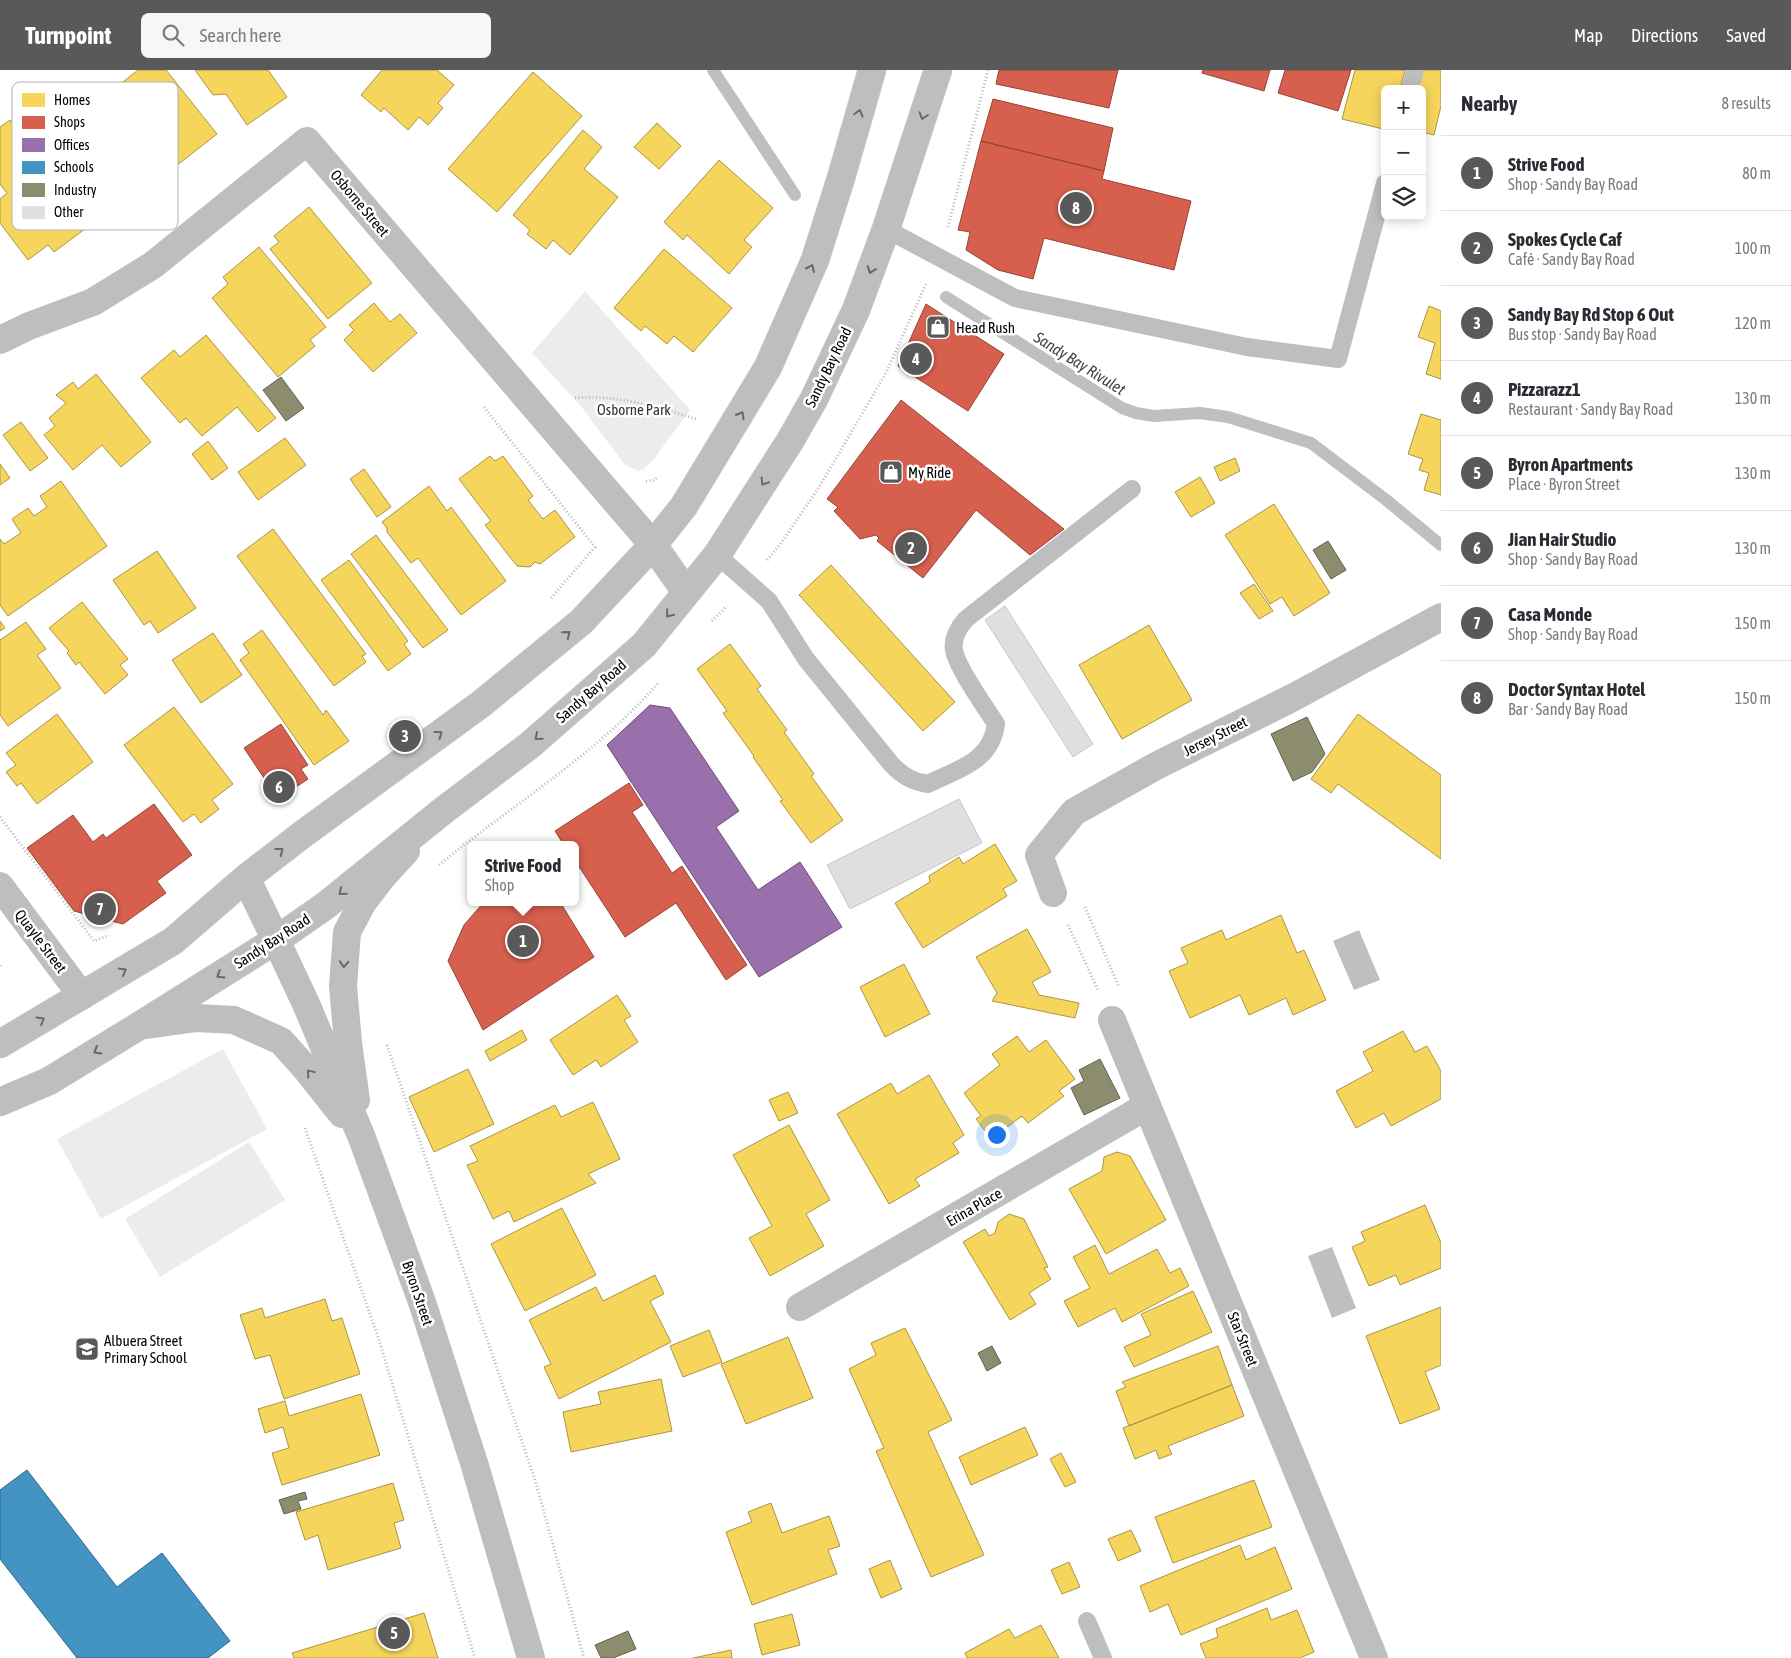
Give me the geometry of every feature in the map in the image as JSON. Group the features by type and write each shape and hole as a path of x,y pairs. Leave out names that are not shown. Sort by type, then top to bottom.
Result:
{"street":[{"path":"0,1044 173,941 246,878 481,704 581,622 653,545 684,506 768,367 815,260 842,178 872,70"},
{"name":"Sandy Bay Road","path":"0,1102 49,1080 139,1026 276,940 325,906 444,810 530,745 644,645 717,554 741,519 814,399 856,310 886,229 938,70"},
{"name":"Osborne Street","path":"0,340 29,326 93,302 153,265 307,141 653,545 686,592"},
{"name":"Jersey Street","path":"1052,893 1039,855 1074,812 1156,766 1294,696 1441,617"},
{"path":"362,1138 348,1043 343,986 347,932 363,902 383,876 444,810"},
{"name":"Byron Street","path":"246,878 307,1006 362,1138 422,1302 475,1466 531,1658"},
{"name":"Quayle Street","path":"0,886 82,996"},
{"path":"139,1026 197,1018 234,1020 281,1041 362,1138"},
{"name":"Star Street","path":"1112,1020 1374,1658"},
{"name":"Erina Place","path":"800,1307 1147,1106"}],"lane":[{"path":"1411,85 1415,70"},
{"path":"886,229 1015,298 1246,347 1338,359 1381,198"},
{"path":"717,554 769,601 806,659 900,774 911,780 928,784 972,763 982,755 991,744 996,724 958,662 954,650 954,638 958,628 966,619 1132,489"},
{"path":"1087,1621 1103,1658"}],"path":[{"path":"530,403 595,396 622,399 646,404 731,430"},
{"path":"640,479 648,482"},
{"path":"0,817 94,941 117,932"},
{"path":"1052,893 1112,1020"},
{"path":"1084,904 1123,996"},
{"path":"384,1037 536,1483 584,1658"},
{"path":"304,1125 379,1340 476,1658"}],"green space":[{"name":"Osborne Park","path":"585,291 690,410 654,459 643,470 638,471 625,465 580,405 532,353"},
{"path":"223,1049 267,1129 101,1219 57,1139"},
{"path":"249,1142 285,1200 160,1277 125,1219"}],"shaded area":[{"path":"1359,930 1380,980 1354,990 1333,941"},
{"path":"1332,1247 1356,1308 1332,1318 1308,1256"}],"building: Homes":[{"path":"138,70 166,70 176,82 123,82"},
{"path":"195,70 268,70 287,97 247,125 226,94 213,95"},
{"path":"382,70 437,70 454,85 438,103 443,108 428,125 419,117 408,130 384,108 381,112 361,95"},
{"path":"1355,70 1405,70 1401,85 1381,85 1381,129 1342,119"},
{"path":"1422,70 1441,70 1441,106 1434,135 1426,133 1426,85 1418,85"},
{"path":"533,72 582,116 497,212 448,169"},
{"path":"178,85 217,134 178,164"},
{"path":"10,120 12,123 12,230 84,230 54,252 48,245 28,260 0,223 0,199 7,193 0,184 0,127"},
{"path":"657,123 681,146 659,169 634,147"},
{"path":"583,130 602,147 584,169 618,197 570,255 553,240 546,249 527,234 530,230 513,215"},
{"path":"719,160 773,208 744,240 752,247 729,274 687,235 683,240 664,222"},
{"path":"309,207 372,283 328,319 270,249 279,242 274,236"},
{"path":"259,247 326,327 310,340 315,346 278,377 212,298 228,284 223,277"},
{"path":"664,249 732,308 693,352 674,336 667,344 645,326 641,331 614,308"},
{"path":"374,303 390,322 400,314 417,333 373,372 344,340 354,330 349,325"},
{"path":"1429,306 1441,311 1441,379 1426,374 1435,343 1418,337"},
{"path":"206,335 276,418 258,432 237,407 202,436 186,418 180,423 141,378 174,350 180,357"},
{"path":"96,374 151,442 121,467 102,445 73,470 44,435 55,426 49,418 66,403 56,395 73,382 78,389"},
{"path":"1421,414 1441,420 1441,495 1424,490 1429,473 1419,470 1423,459 1408,454"},
{"path":"21,422 48,458 30,471 3,435"},
{"path":"285,438 306,465 258,500 238,472"},
{"path":"208,441 228,468 212,480 192,454"},
{"path":"490,456 495,461 503,456 533,496 528,500 543,519 555,510 575,537 540,564 535,562 530,567 517,566 485,525 491,521 459,479"},
{"path":"1235,458 1240,471 1220,481 1214,467"},
{"path":"0,464 10,478 0,485"},
{"path":"364,469 391,507 377,517 350,479"},
{"path":"1200,477 1215,503 1191,517 1175,492"},
{"path":"61,481 107,546 8,616 0,605 0,539 4,544 21,533 12,519 28,508 34,516 47,507 40,496"},
{"path":"429,486 447,511 451,507 506,581 461,615 418,558 411,563 387,532 387,528 382,522"},
{"path":"1274,504 1330,593 1294,616 1282,597 1270,604 1225,535"},
{"path":"273,529 366,654 362,656 366,662 334,686 237,556"},
{"path":"376,535 448,630 423,648 351,554"},
{"path":"157,551 196,608 158,633 150,621 144,625 113,580"},
{"path":"349,560 408,641 404,644 411,654 388,671 321,580"},
{"path":"831,565 955,702 923,731 799,595"},
{"path":"1254,584 1273,611 1259,619 1240,593"},
{"path":"82,602 128,659 120,665 128,675 105,694 79,662 76,665 67,653 69,651 49,628"},
{"path":"0,621 5,628 0,631"},
{"path":"26,622 46,649 37,655 61,688 8,726 0,715 0,640"},
{"path":"1149,625 1192,700 1122,739 1079,665"},
{"path":"262,630 323,715 326,710 349,741 314,765 240,660 249,653 243,644"},
{"path":"213,633 242,675 201,703 172,660"},
{"path":"730,644 761,686 757,689 787,730 784,732 814,774 811,776 843,820 811,843 780,801 783,800 723,713 727,711 697,669"},
{"path":"174,707 233,784 212,800 219,809 201,823 194,814 183,822 124,745"},
{"path":"57,714 93,762 37,804 21,783 17,786 6,772 16,765 6,753"},
{"path":"1358,714 1441,775 1441,859 1338,784 1331,793 1311,779"},
{"path":"995,844 1017,881 1003,889 1007,896 923,948 895,903 930,882 929,876 959,857 963,864"},
{"path":"1281,915 1297,953 1304,950 1326,1000 1293,1015 1286,998 1249,1015 1240,995 1190,1018 1169,971 1188,963 1181,948 1222,930 1226,940"},
{"path":"1027,929 1051,972 1032,982 1039,995 1079,1003 1075,1018 992,1001 997,993 976,957"},
{"path":"904,964 930,1014 885,1037 860,987"},
{"path":"617,995 631,1016 624,1020 638,1042 601,1067 596,1060 573,1075 550,1040"},
{"path":"522,1030 527,1040 490,1061 485,1051"},
{"path":"1403,1031 1415,1052 1427,1046 1441,1071 1441,1099 1391,1126 1384,1113 1356,1128 1336,1091 1373,1071 1363,1052"},
{"path":"1017,1036 1029,1052 1046,1040 1075,1079 1059,1091 1064,1096 1028,1123 1022,1116 991,1139 976,1119 981,1116 964,1093 1000,1065 992,1054"},
{"path":"468,1069 494,1124 434,1152 409,1097"},
{"path":"929,1075 964,1135 953,1143 959,1153 915,1179 920,1186 889,1204 837,1114 891,1083 897,1094"},
{"path":"788,1092 798,1113 779,1121 769,1100"},
{"path":"593,1102 620,1159 588,1174 596,1183 514,1222 509,1211 493,1219 467,1165 478,1161 470,1146 555,1105 561,1117"},
{"path":"789,1125 830,1200 806,1214 824,1246 770,1276 749,1238 772,1226 733,1155"},
{"path":"1117,1152 1130,1156 1166,1220 1106,1254 1069,1189 1102,1171 1104,1157"},
{"path":"1425,1205 1441,1243 1441,1268 1400,1285 1396,1275 1369,1286 1352,1247 1365,1241 1361,1232"},
{"path":"562,1208 596,1275 525,1311 491,1244"},
{"path":"1009,1214 1024,1219 1048,1267 1044,1268 1051,1279 1029,1293 1036,1304 1010,1320 963,1242 985,1229 989,1236 995,1233 998,1222"},
{"path":"1095,1245 1109,1274 1157,1249 1170,1273 1180,1268 1189,1286 1122,1322 1115,1308 1078,1327 1064,1301 1090,1288 1073,1257"},
{"path":"655,1275 664,1294 650,1301 671,1342 559,1399 544,1367 551,1364 529,1320 596,1287 603,1301"},
{"path":"1193,1291 1212,1332 1134,1367 1124,1347 1151,1335 1141,1314"},
{"path":"325,1299 332,1321 342,1318 360,1374 284,1399 270,1355 255,1359 240,1315 262,1308 265,1318"},
{"path":"1441,1307 1441,1365 1425,1372 1440,1409 1400,1424 1366,1336"},
{"path":"905,1328 952,1420 928,1432 984,1555 931,1577 876,1451 884,1448 849,1369 876,1355 871,1343"},
{"path":"709,1330 722,1362 683,1377 670,1346"},
{"path":"788,1337 813,1398 746,1424 721,1364"},
{"path":"1218,1346 1232,1385 1129,1426 1116,1391 1126,1387 1122,1382"},
{"path":"661,1379 672,1431 571,1452 563,1412 601,1404 598,1392"},
{"path":"1232,1385 1244,1416 1168,1446 1172,1454 1159,1459 1156,1450 1135,1459 1123,1428"},
{"path":"361,1394 380,1455 282,1485 272,1453 289,1448 283,1427 265,1433 258,1409 285,1401 289,1416"},
{"path":"1025,1427 1038,1455 971,1485 959,1457"},
{"path":"1061,1453 1076,1482 1065,1487 1050,1459"},
{"path":"1254,1480 1272,1527 1173,1563 1155,1517"},
{"path":"393,1483 404,1520 394,1523 401,1548 328,1570 318,1535 305,1540 296,1512"},
{"path":"771,1503 782,1533 829,1516 840,1546 828,1550 837,1574 752,1605 726,1532 752,1522 748,1512"},
{"path":"1131,1530 1141,1551 1118,1561 1108,1539"},
{"path":"1240,1545 1246,1560 1275,1547 1292,1589 1181,1635 1168,1604 1150,1612 1140,1586"},
{"path":"890,1560 902,1589 881,1598 869,1569"},
{"path":"1069,1562 1080,1587 1062,1594 1051,1570"},
{"path":"1267,1608 1271,1620 1297,1610 1314,1652 1300,1658 1206,1658 1200,1644 1218,1637 1216,1629"},
{"path":"424,1613 438,1658 294,1658 292,1653"},
{"path":"792,1614 800,1645 762,1655 754,1624"},
{"path":"1041,1625 1059,1658 967,1658 965,1653 1009,1629 1015,1638"},
{"path":"731,1650 732,1658 693,1658"}],"building: Shops":[{"path":"999,70 1118,70 1109,108 996,84"},
{"path":"1203,70 1270,70 1264,91 1202,73"},
{"path":"1285,70 1351,70 1338,111 1278,93"},
{"path":"993,99 1113,128 1104,171 981,141"},
{"path":"981,141 1104,171 1102,179 1191,201 1174,270 1044,238 1033,279 998,270 966,250 970,232 958,230"},
{"path":"926,304 1004,354 968,411 898,366"},
{"path":"901,400 1064,529 1030,555 976,510 923,578 877,541 879,538 876,535 860,539 834,511 838,507 827,499"},
{"path":"281,724 308,765 301,769 308,779 278,799 244,748"},
{"path":"629,783 643,805 632,812 672,873 682,866 747,965 726,980 676,903 625,937 579,867 579,841 561,841 555,831"},
{"path":"154,804 192,855 157,881 166,893 123,924 74,911 27,848 73,815 93,842 103,834 106,838"},
{"path":"481,906 562,906 594,957 483,1030 448,961 464,925"}],"building: Offices":[{"path":"650,705 670,708 739,811 716,827 758,890 800,862 842,927 759,977 607,745"}],"building: Schools":[{"path":"27,1470 117,1587 162,1553 230,1641 208,1658 77,1658 0,1559 0,1490"}],"building: Industry":[{"path":"281,377 304,408 286,421 263,390"},
{"path":"1328,541 1346,570 1331,579 1313,550"},
{"path":"1307,717 1325,754 1312,772 1293,781 1271,734"},
{"path":"1100,1059 1120,1098 1084,1115 1071,1088 1084,1081 1079,1070"},
{"path":"992,1346 1001,1363 987,1371 978,1353"},
{"path":"305,1492 307,1499 298,1501 301,1509 284,1514 279,1500"},
{"path":"628,1631 636,1649 613,1658 601,1658 595,1645"}],"building: Other":[{"path":"1005,606 1093,744 1073,757 985,620"},
{"path":"959,799 982,843 850,909 827,865"}],"waterway":[{"name":"Sandy Bay Rivulet","path":"713,70 795,195"},
{"name":"Sandy Bay Rivulet","path":"946,297 1122,408 1154,416 1200,413 1228,417 1311,443 1385,499 1441,545"}],"place":[{"name":"Doctor Syntax Hotel","path":"1076,208"},
{"name":"Head Rush","path":"938,327"},
{"name":"Pizzarazz1","path":"916,359"},
{"name":"My Ride","path":"891,472"},
{"name":"Spokes Cycle Caf","path":"911,548"},
{"name":"Sandy Bay Rd Stop 6 Out","path":"405,736"},
{"name":"Jian Hair Studio","path":"279,787"},
{"name":"Casa Monde","path":"100,909"},
{"name":"Strive Food","path":"523,941"},
{"name":"Albuera Street Primary School","path":"87,1349"},
{"name":"Byron Apartments","path":"394,1633"}]}
